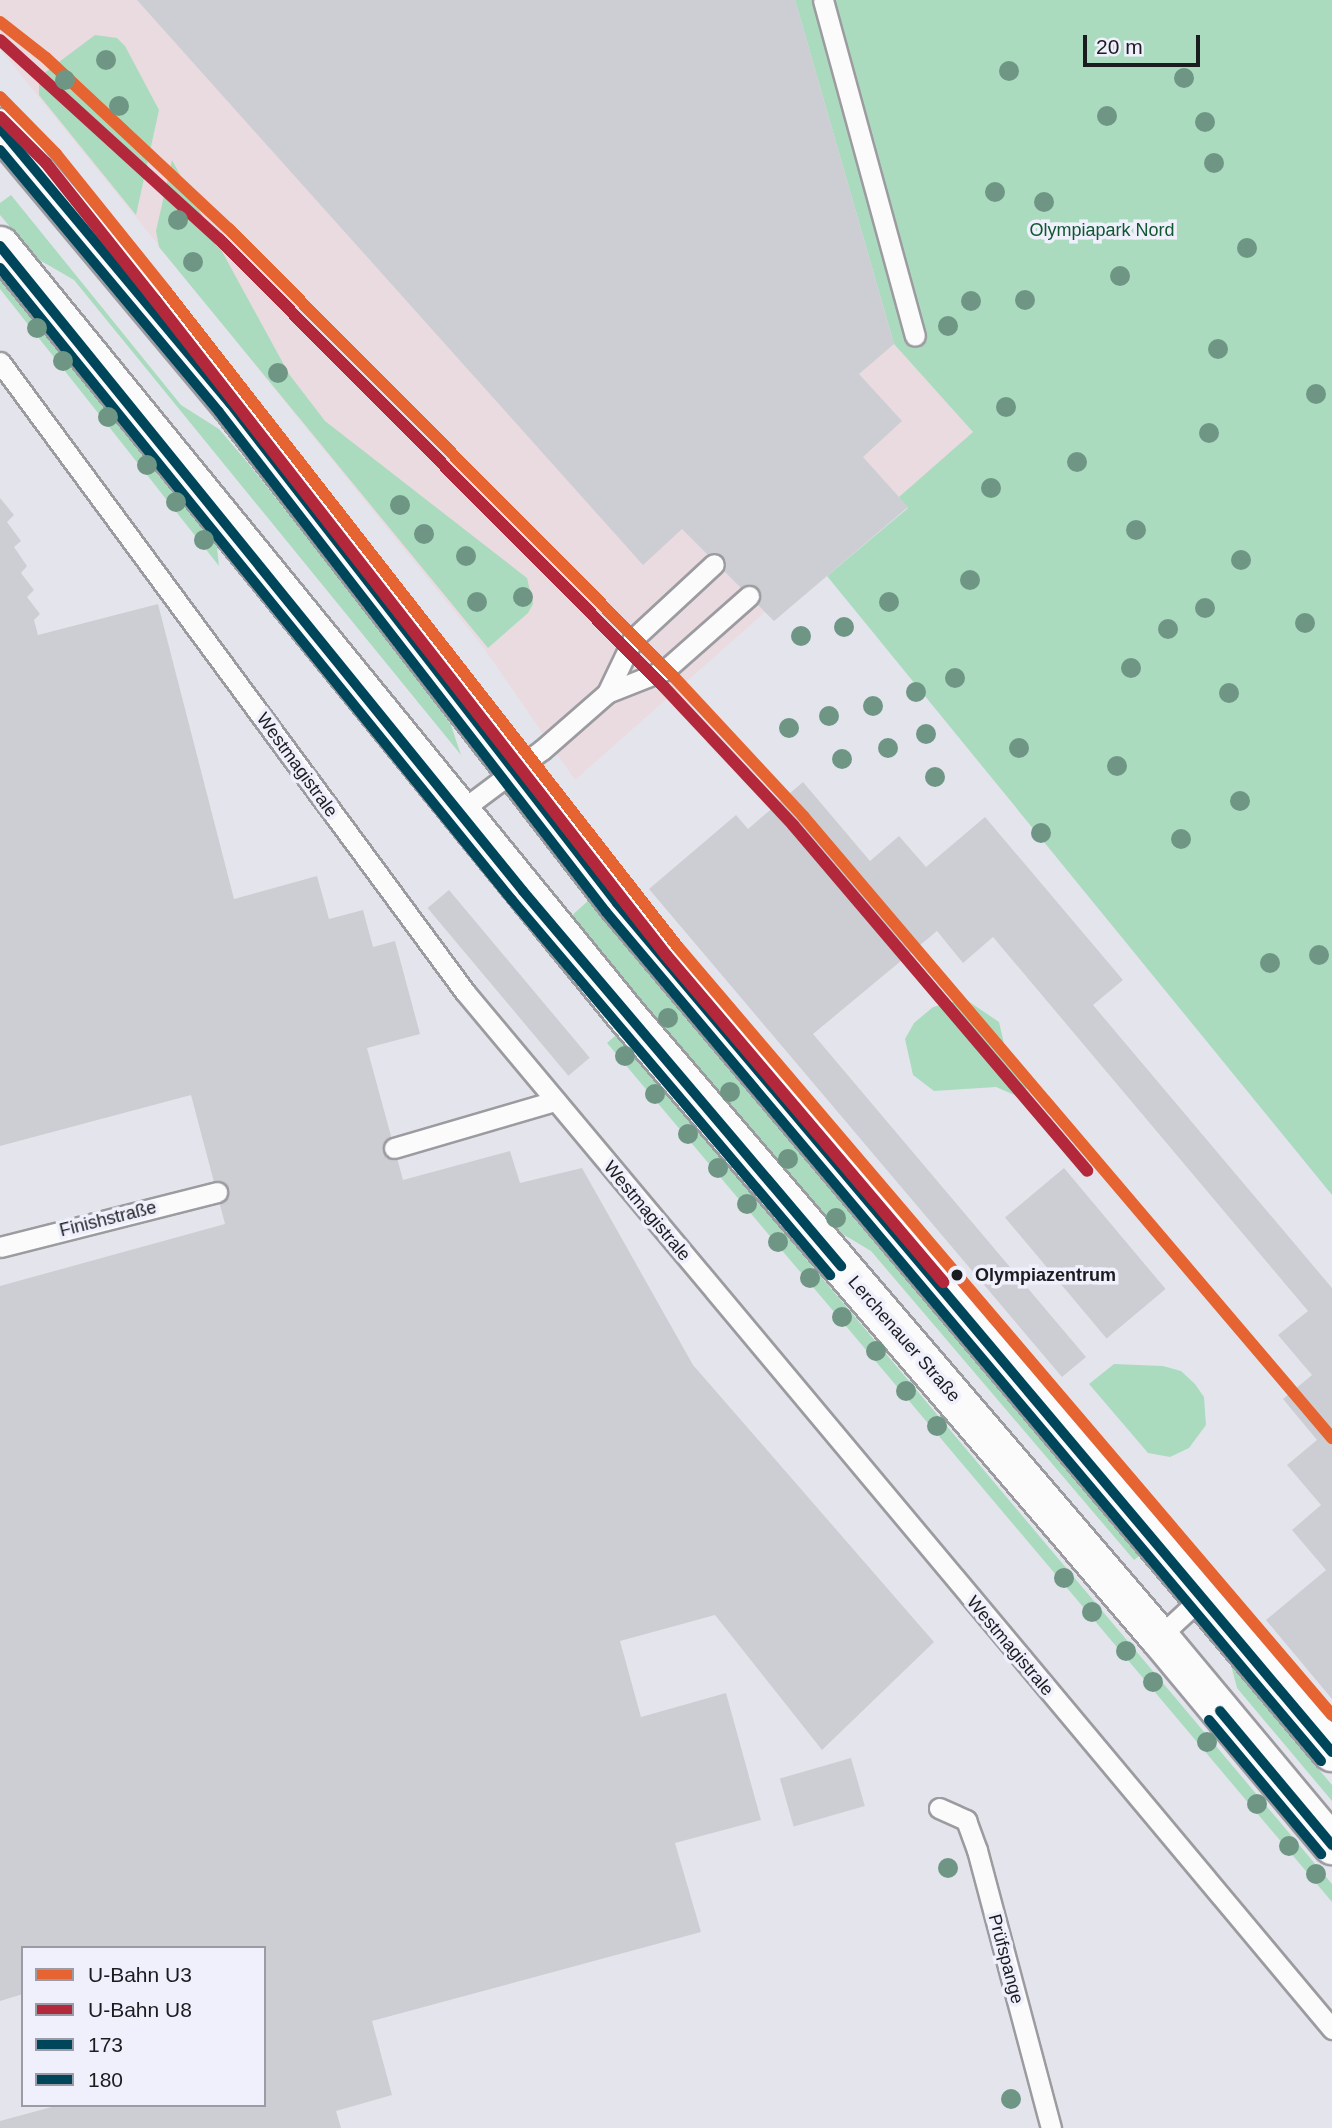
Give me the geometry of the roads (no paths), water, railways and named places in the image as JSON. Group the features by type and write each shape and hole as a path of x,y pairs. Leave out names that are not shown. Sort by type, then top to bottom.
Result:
{"main road":[{"path":"0,128 230,403 610,895 1332,1752"},
{"name":"Lerchenauer Straße","path":"0,246 626,1015 1159,1637 1332,1846"}],"lane":[{"path":"823,0 915,336"},
{"name":"Westmagistrale","path":"0,362 465,992 1332,2029"},
{"path":"607,693 633,639 714,564"},
{"path":"459,812 607,693 665,670 749,596"},
{"path":"394,1148 555,1101"},
{"name":"Finishstraße","path":"0,1247 217,1192"},
{"path":"1159,1637 1201,1598"},
{"name":"Prüfspange","path":"939,1808 966,1820 977,1850 1051,2128"}],"metro line":[{"name":"U3","path":"0,22 46,58 229,229 674,677 803,816 1332,1438"},
{"name":"U8","path":"0,40 219,239 664,687 793,825 1087,1171"},
{"name":"U3","path":"0,97 56,154 166,291 677,946 1332,1715"},
{"name":"U8","path":"0,117 46,163 155,300 666,955 943,1282"}],"place":[{"name":"Olympiazentrum","path":"957,1275"}],"park label":[{"name":"Olympiapark Nord","path":"1102,230"}]}
